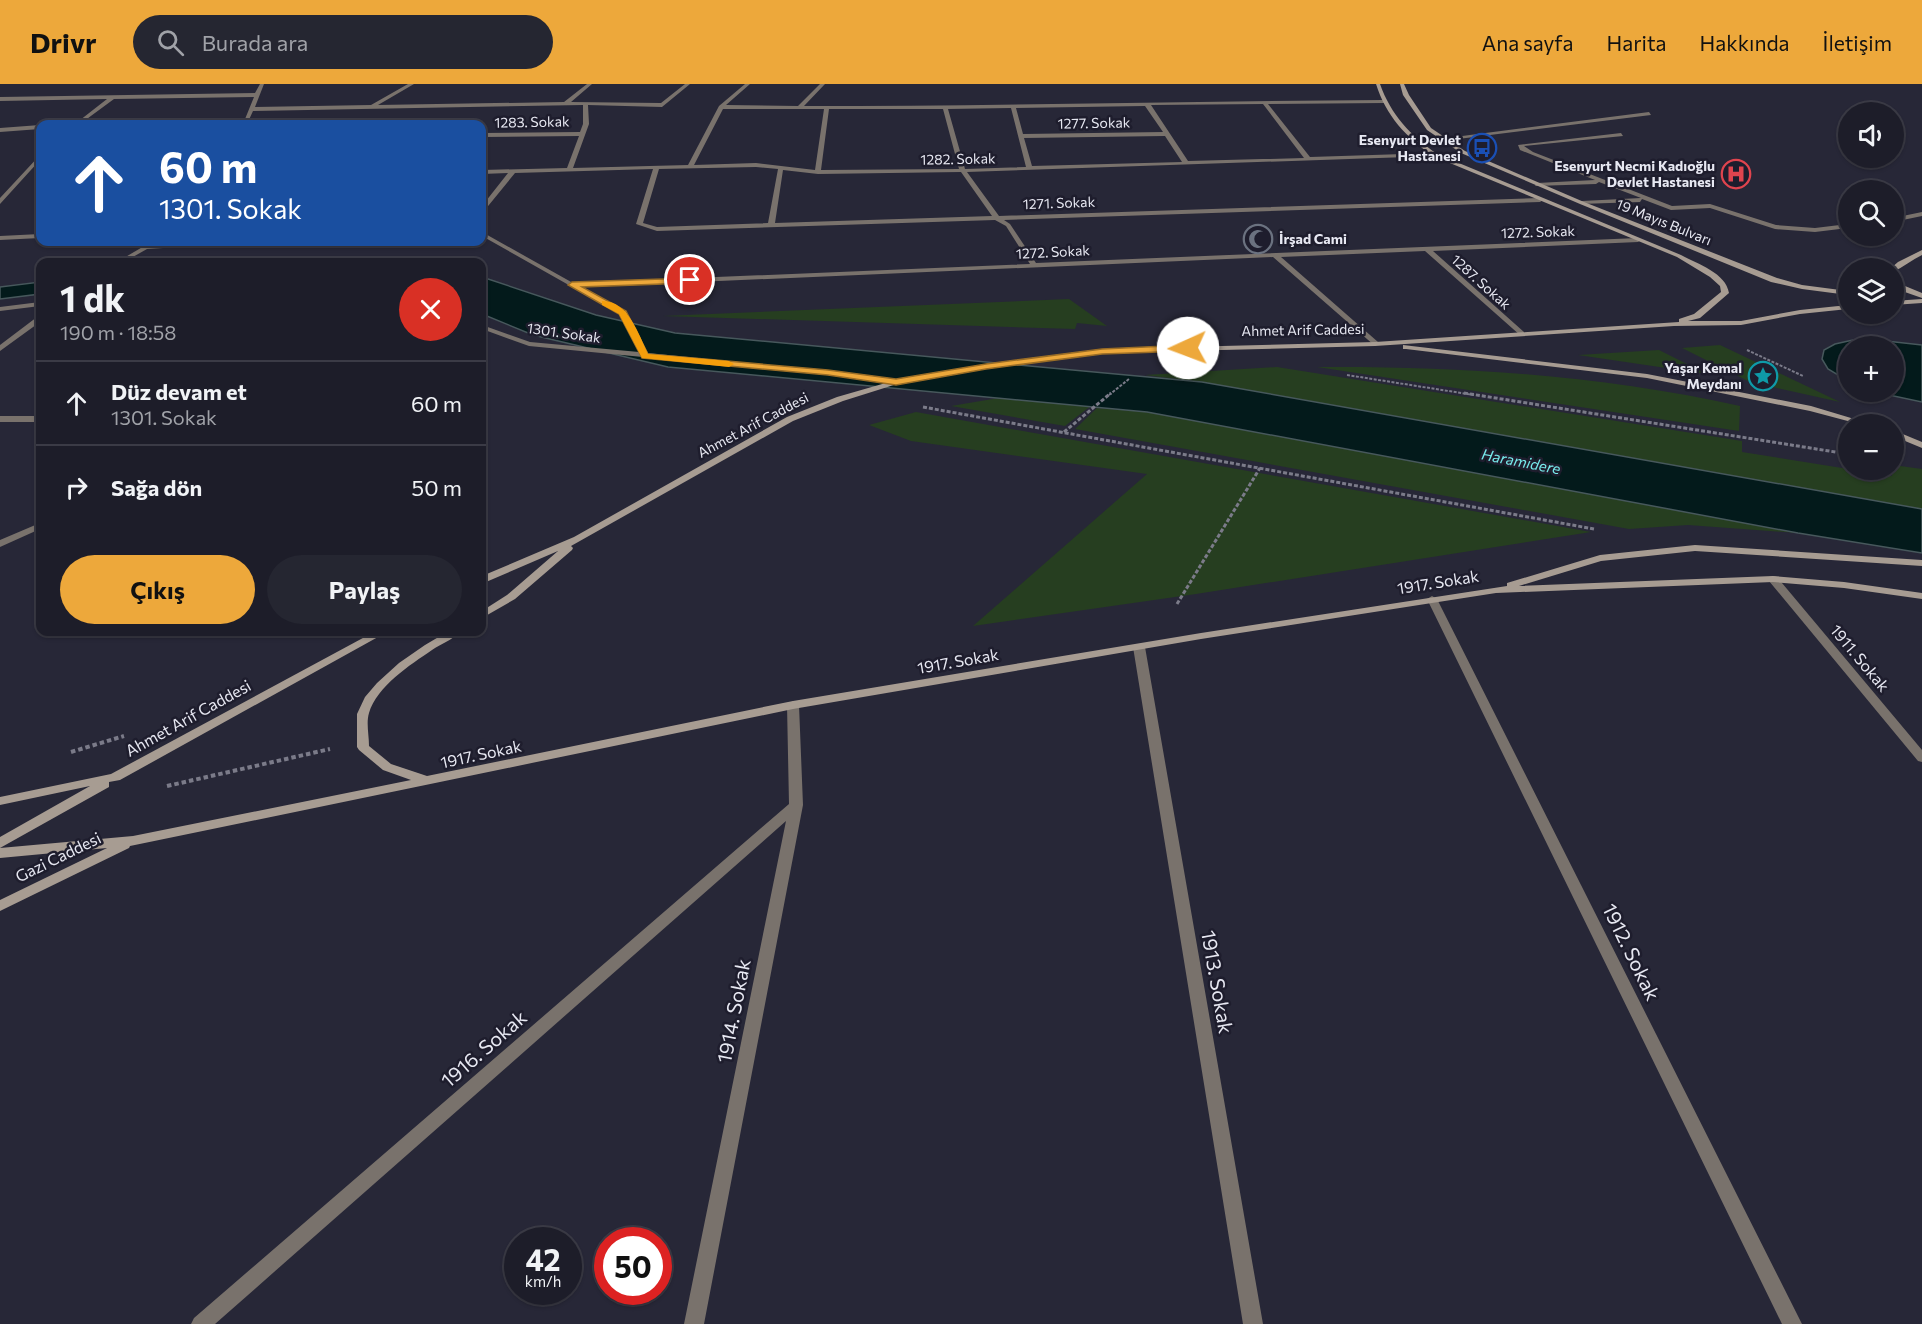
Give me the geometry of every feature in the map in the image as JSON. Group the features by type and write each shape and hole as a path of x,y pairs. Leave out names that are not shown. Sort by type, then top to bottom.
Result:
{"main road":[{"name":"19 Mayıs Bulvarı","path":"1378,84 1383,102 1411,138 1434,155 1699,266 1724,285 1725,294 1713,305 1697,316 1674,324"},
{"name":"19 Mayıs Bulvarı","path":"1402,84 1406,95 1429,129 1472,157 1774,280 1802,287 1838,292"},
{"path":"1904,261 1922,252"},
{"path":"1904,289 1920,300"},
{"path":"1904,299 1920,300"},
{"path":"1904,302 1920,300"},
{"name":"Ahmet Arif Caddesi","path":"486,578 578,539 790,419 840,399 896,382 986,366 1102,351 1375,344 1674,324 1742,323 1800,312 1838,308"},
{"path":"1375,344 1647,376 1790,404 1838,416"},
{"path":"1904,438 1922,445"},
{"path":"486,613 511,597 578,539"},
{"name":"1917. Sokak","path":"1496,590 1600,558 1695,548 1919,562"},
{"name":"1917. Sokak","path":"133,841 429,782 794,705 1496,590 1773,579 1844,585 1922,596"},
{"name":"Ahmet Arif Caddesi","path":"0,801 115,777 374,636"},
{"path":"429,782 387,767 363,747 363,712 381,686 417,654 447,636"},
{"path":"0,843 115,777"},
{"path":"0,853 133,841"},
{"name":"Gazi Caddesi","path":"0,906 133,841"}],"street":[{"path":"246,120 262,84"},
{"path":"373,106 412,84"},
{"path":"566,103 590,84"},
{"path":"251,109 566,103 662,105 688,84"},
{"path":"690,167 721,107 748,84"},
{"path":"799,108 823,84"},
{"path":"0,99 256,95"},
{"path":"82,120 113,97"},
{"path":"721,107 1013,107 1263,101 1383,102"},
{"path":"1263,101 1308,159"},
{"path":"569,170 586,124 587,107 585,104"},
{"path":"1147,104 1186,163"},
{"path":"945,107 963,171 997,218 1008,225 1034,265"},
{"path":"1013,107 1030,169"},
{"path":"818,172 827,108"},
{"path":"1442,139 1648,114"},
{"path":"0,130 36,127"},
{"name":"1283. Sokak","path":"486,135 583,134"},
{"name":"1277. Sokak","path":"1022,136 1166,134"},
{"path":"1621,135 1521,145 1530,153 1671,208 1710,206 1775,227 1815,230 1838,227"},
{"name":"1282. Sokak","path":"486,172 756,165 818,172 963,171 1434,155"},
{"path":"0,202 36,162"},
{"path":"771,225 781,167"},
{"name":"1271. Sokak","path":"656,168 639,224 657,229 1540,200"},
{"path":"486,205 513,171"},
{"path":"1537,185 1600,181"},
{"path":"1582,203 1646,200"},
{"path":"1904,218 1922,214"},
{"path":"0,238 36,236"},
{"path":"486,236 623,313 645,356"},
{"name":"1272. Sokak","path":"572,285 1638,240"},
{"path":"127,258 146,247 162,246"},
{"name":"1287. Sokak","path":"1426,248 1521,334"},
{"path":"1273,254 1375,344"},
{"path":"0,309 36,304"},
{"path":"0,349 36,322"},
{"name":"1301. Sokak","path":"486,331 529,344 828,373 896,382"},
{"path":"0,419 36,419"},
{"path":"0,544 36,528"},
{"name":"1911. Sokak","path":"1773,579 1922,758"},
{"name":"1912. Sokak","path":"1432,599 1792,1324"},
{"name":"1913. Sokak","path":"1139,647 1253,1324"},
{"name":"1914. Sokak","path":"694,1324 796,805 794,705"},
{"name":"1916. Sokak","path":"201,1324 796,805"}],"path":[{"path":"1347,375 1838,452"},
{"path":"1064,432 1131,378"},
{"path":"922,407 1605,531"},
{"path":"1177,604 1260,468"},
{"path":"160,787 330,749"}],"green space":[{"path":"1069,299 1107,326 1077,323 1075,329 663,316"},
{"path":"1720,345 1838,402 1750,382 1682,348"},
{"path":"1659,350 1707,374 1578,355"},
{"path":"1277,367 1742,441 1742,452 1838,467 1838,480 1904,480 1904,467 1922,469 1922,509 1202,382 1145,375"},
{"path":"1317,367 1424,368 1530,374 1635,387 1740,406 1739,431"},
{"path":"1129,376 1065,426 951,406"},
{"path":"1097,408 1147,412 1798,533 1688,525 1629,529 1075,429"},
{"path":"916,412 1591,532 1196,594 973,626 1147,474 911,441 869,425"}],"water":[{"name":"Haramidere","path":"486,278 596,315 675,333 1202,382 1922,509 1922,553 1798,533 1147,412 668,367 533,335 486,316"},
{"path":"36,282 36,294 0,299 0,287"},
{"path":"1838,343 1838,375 1828,369 1822,359 1824,350"},
{"path":"1904,343 1922,345 1922,402 1904,398"}],"slow traffic":[{"path":"605,303 623,313 645,356 729,364"}],"place":[{"name":"Esenyurt Devlet Hastanesi","path":"1482,148"},
{"name":"Esenyurt Necmi Kadıoğlu Devlet Hastanesi","path":"1736,174"},
{"name":"İrşad Cami","path":"1258,239"},
{"name":"Yaşar Kemal Meydanı","path":"1763,376"}],"route":[{"path":"690,280 572,285 623,313 645,356 828,373 896,382 986,366 1102,351 1188,348"}]}
